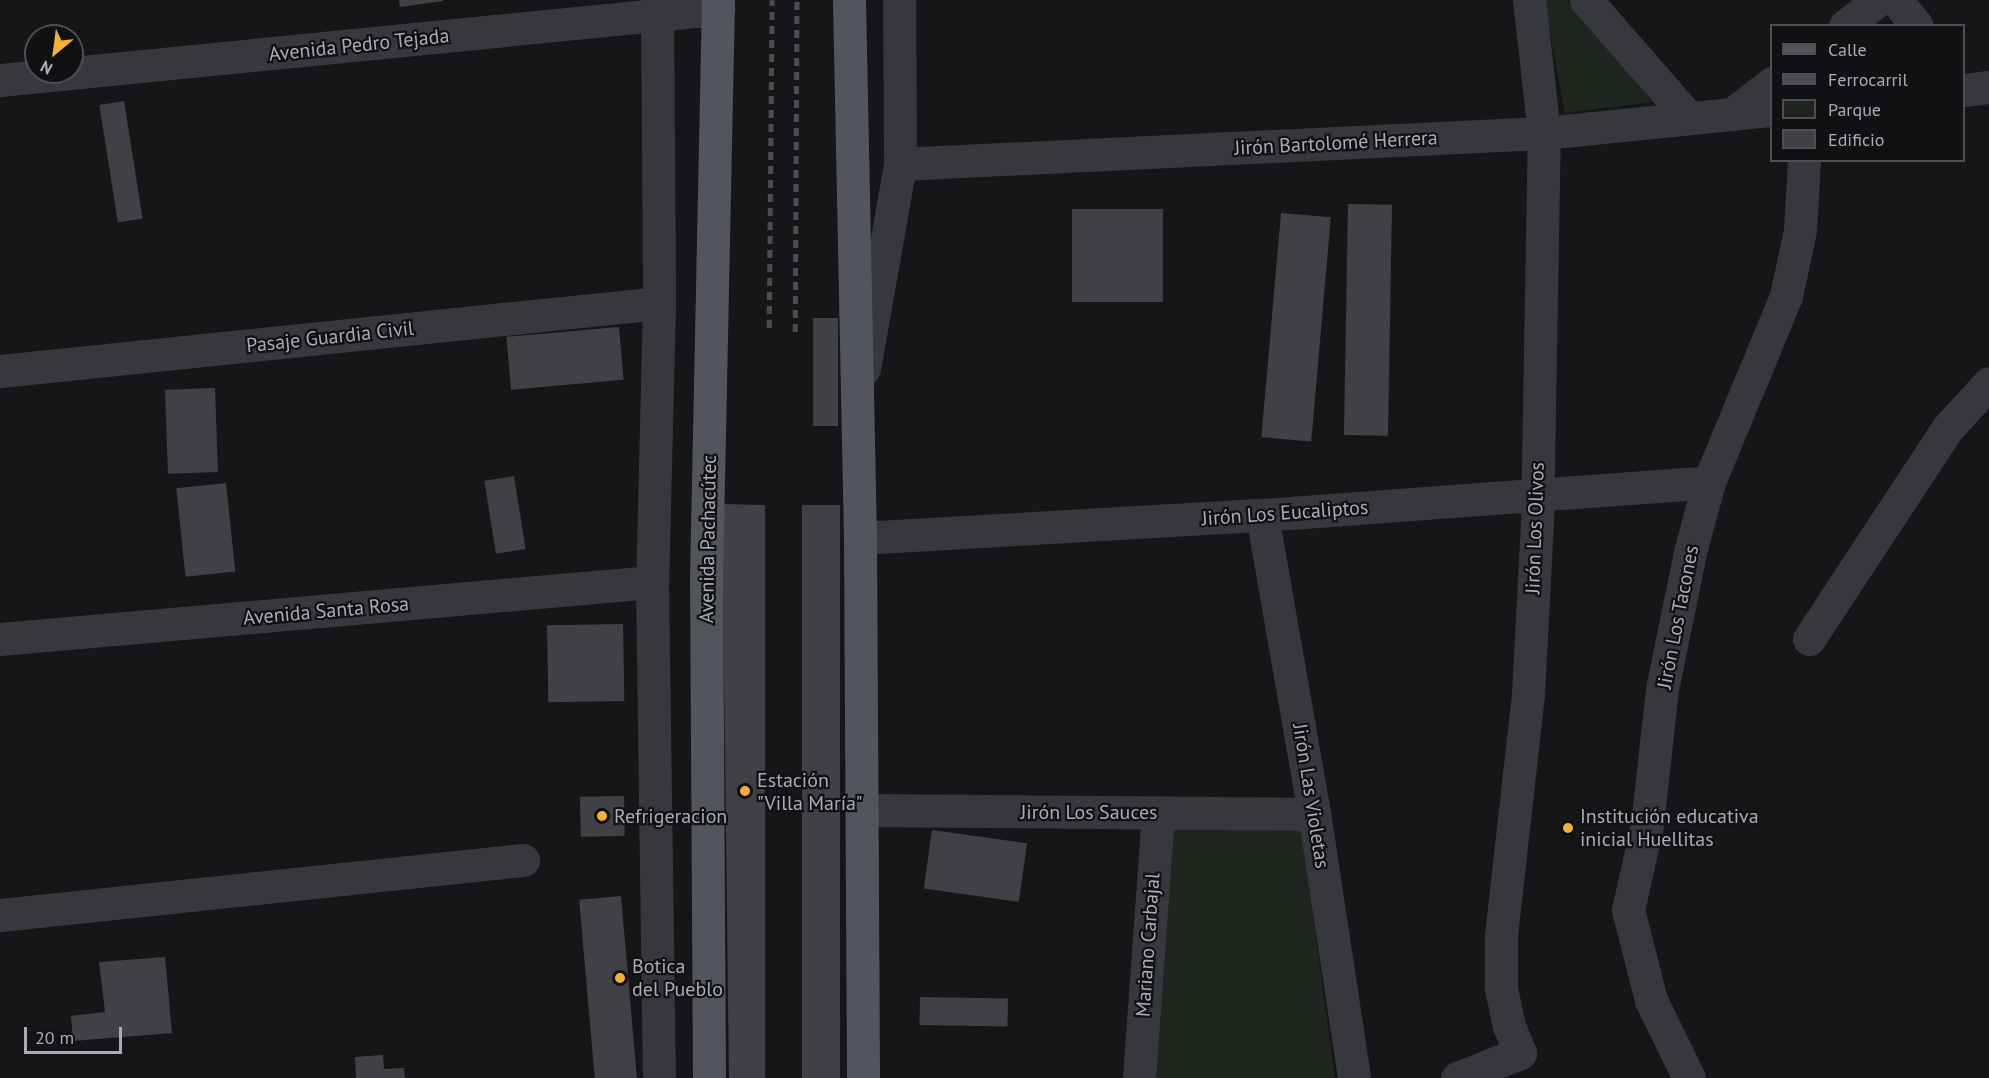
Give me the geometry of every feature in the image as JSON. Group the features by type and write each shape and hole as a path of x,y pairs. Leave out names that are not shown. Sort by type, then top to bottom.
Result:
{"main road":[{"path":"849,0 860,538 864,1078"},
{"name":"Avenida Pachacútec","path":"709,1078 706,578 718,5"}],"street":[{"path":"857,409 900,164 899,0"},
{"name":"Jirón Los Olivos","path":"1457,1078 1520,1053 1509,1026 1502,987 1501,935 1528,694 1537,494 1544,133 1529,0"},
{"path":"1586,0 1689,118"},
{"path":"1848,24 1878,0"},
{"path":"1896,0 1915,24"},
{"name":"Avenida Pedro Tejada","path":"0,80 657,8 718,5"},
{"path":"657,8 659,303 652,582 659,1078"},
{"path":"1732,114 1770,85"},
{"name":"Jirón Bartolomé Herrera","path":"900,164 1544,133 1770,110"},
{"name":"Jirón Los Tacones","path":"1689,1078 1651,1000 1628,910 1647,825 1662,689 1690,552 1709,482 1786,296 1800,230 1804,162"},
{"name":"Pasaje Guardia Civil","path":"0,371 659,303"},
{"path":"1809,639 1947,429 1989,383"},
{"name":"Jirón Los Eucaliptos","path":"860,538 1262,515 1709,482"},
{"name":"Jirón Las Violetas","path":"1262,515 1314,814 1354,1078"},
{"name":"Avenida Santa Rosa","path":"0,639 652,582"},
{"name":"Jirón Los Sauces","path":"863,810 1314,814"},
{"name":"Mariano Carbajal","path":"1139,1078 1158,813"},
{"path":"0,915 523,860"}],"green space":[{"path":"1544,0 1567,0 1652,102 1565,113"},
{"path":"1171,825 1301,828 1335,1078 1152,1078"}],"building":[{"path":"399,0 443,0 443,1 400,7"},
{"path":"124,101 143,219 118,222 99,105"},
{"path":"1348,204 1392,205 1388,436 1344,435"},
{"path":"1072,209 1163,209 1163,302 1072,302"},
{"path":"1281,213 1331,217 1311,442 1261,437"},
{"path":"813,318 838,318 838,426 813,426"},
{"path":"619,327 624,380 511,390 506,337"},
{"path":"215,388 218,472 168,474 165,390"},
{"path":"514,476 526,549 496,554 484,481"},
{"path":"226,483 235,572 186,577 176,488"},
{"path":"722,504 765,505 765,1078 729,1078"},
{"path":"802,505 840,505 840,1078 802,1078"},
{"path":"623,624 624,701 548,702 547,625"},
{"name":"Refrigeracion","path":"624,796 625,836 581,837 580,797"},
{"path":"932,830 1027,843 1019,902 924,888"},
{"path":"621,896 637,1078 595,1078 579,900"},
{"path":"165,957 172,1033 73,1041 71,1016 105,1012 99,962"},
{"path":"920,997 1008,999 1007,1027 920,1025"},
{"path":"383,1055 384,1069 404,1068 405,1078 356,1078 355,1057"}],"railway":[{"path":"769,328 772,0"},
{"path":"795,332 797,0"}],"place":[{"name":"Estación \"Villa María\"","path":"745,791"},
{"name":"Refrigeracion","path":"602,816"},
{"name":"Institución educativa inicial Huellitas","path":"1568,828"},
{"name":"Botica del Pueblo","path":"620,978"}]}
